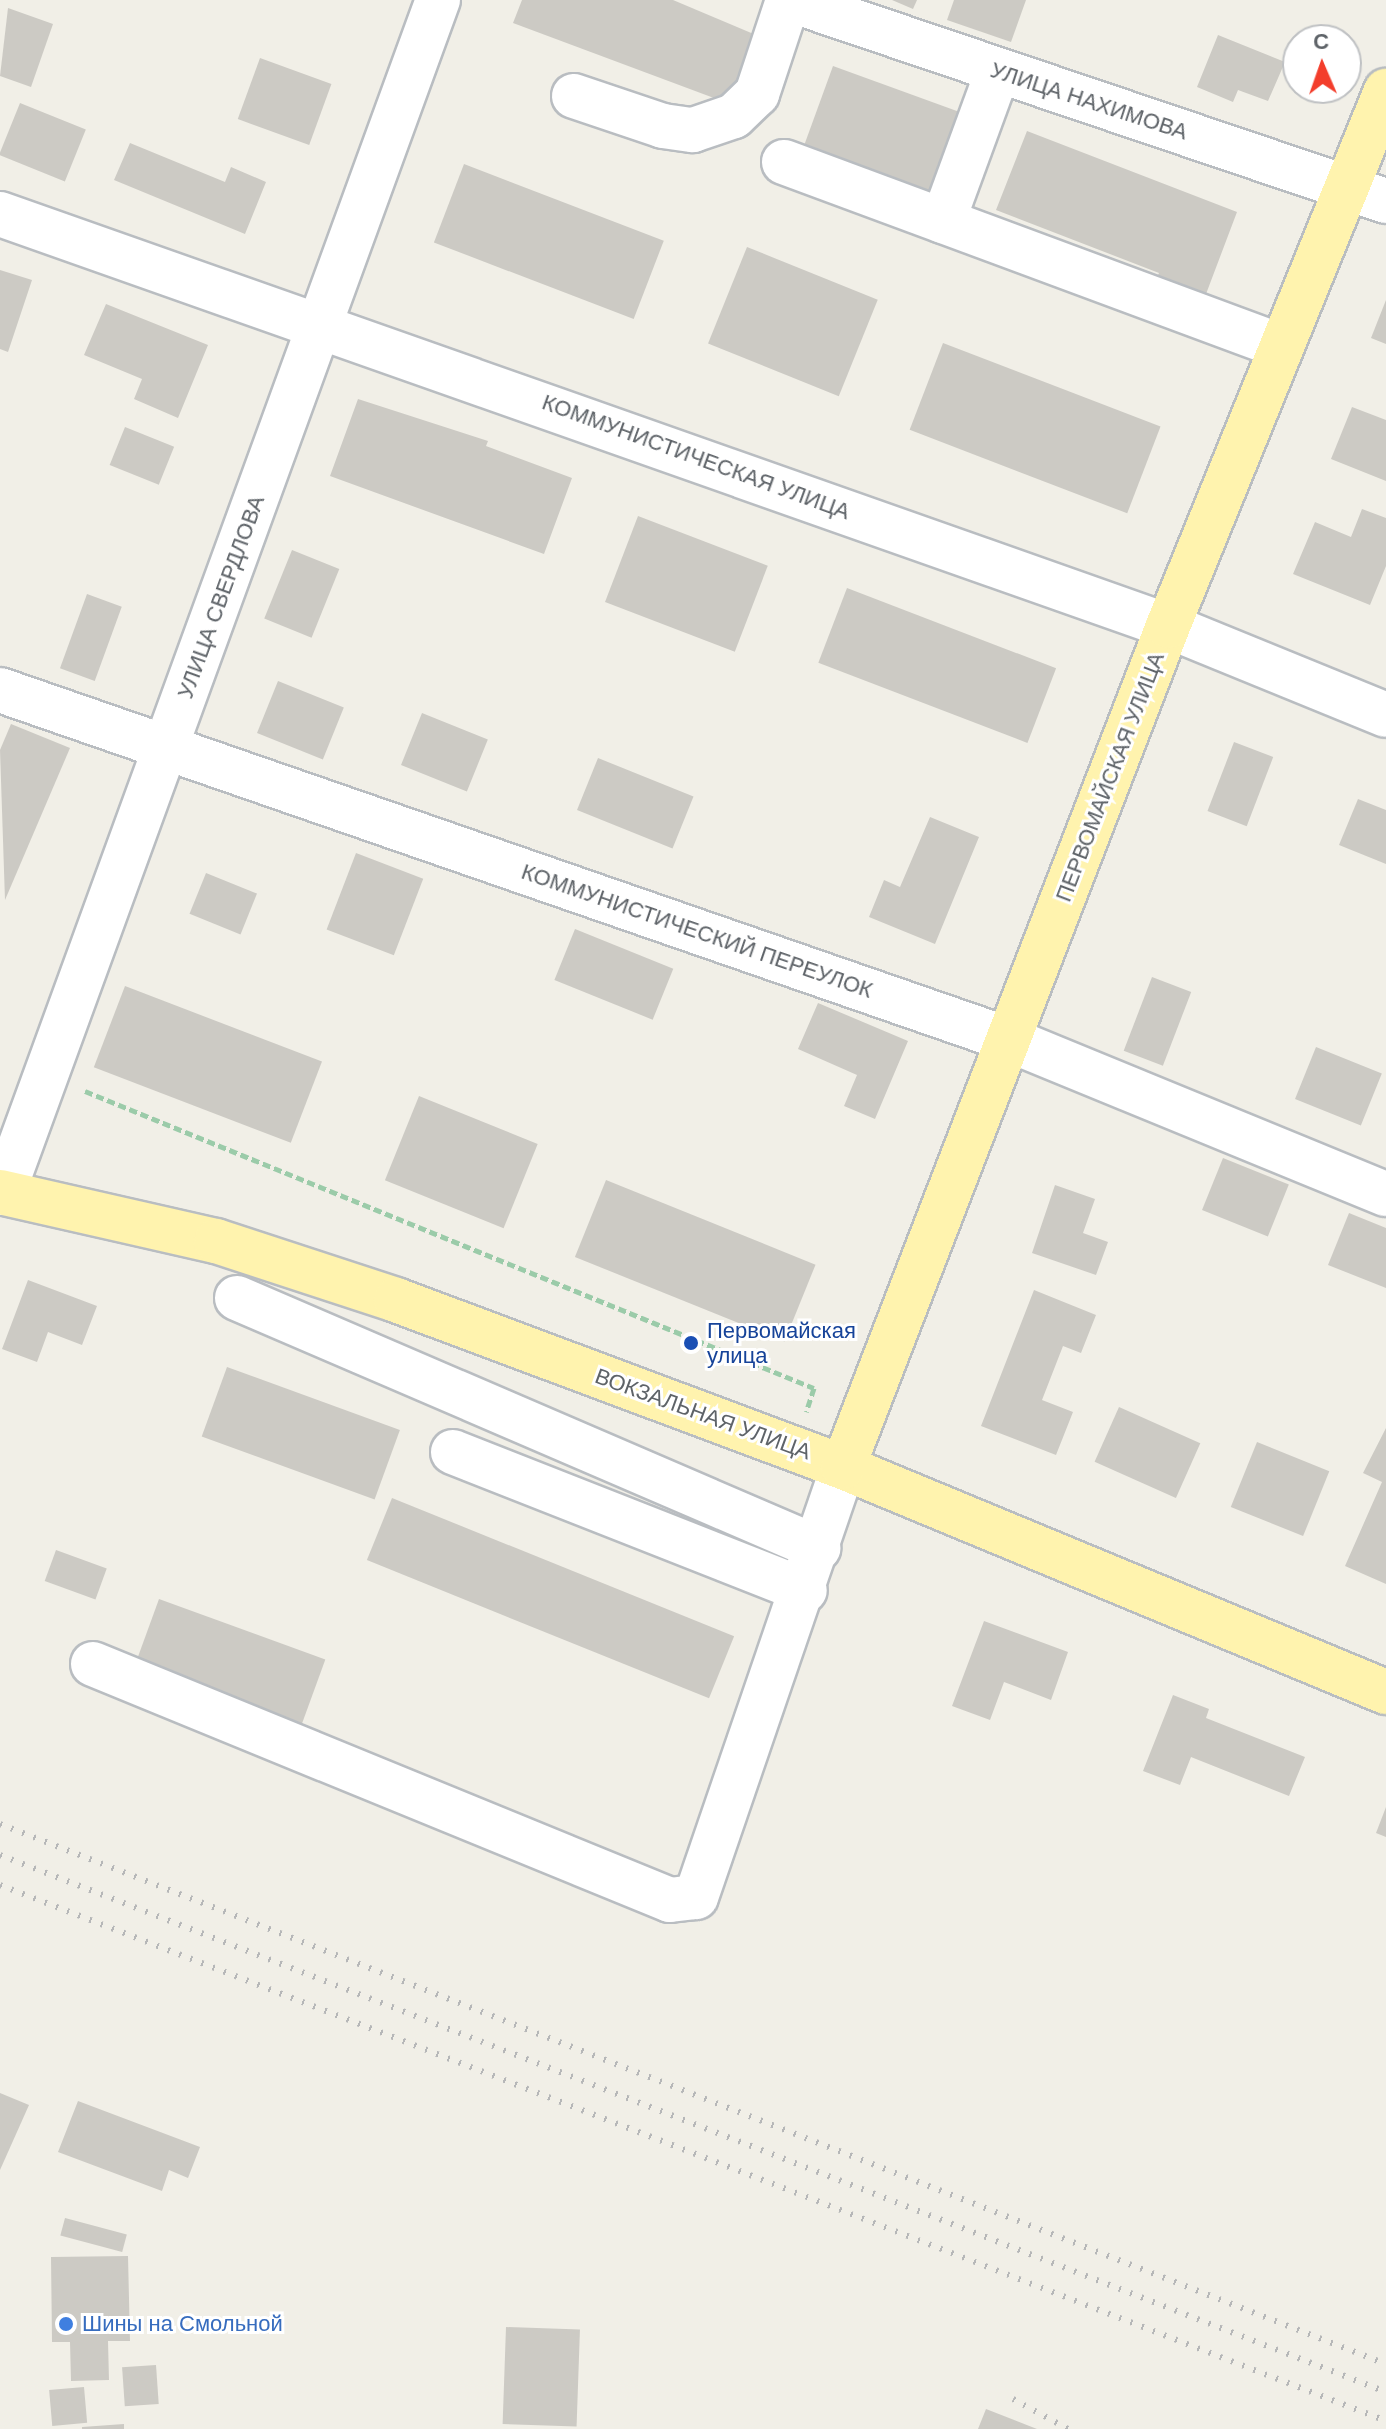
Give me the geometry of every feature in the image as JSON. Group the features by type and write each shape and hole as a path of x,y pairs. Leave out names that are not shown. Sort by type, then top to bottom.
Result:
{"main road":[{"name":"ПЕРВОМАЙСКАЯ УЛИЦА","path":"843,1467 1168,626 1280,346 1368,193 1386,91"},
{"name":"ВОКЗАЛЬНАЯ УЛИЦА","path":"1,1192 231,1246 794,1448 1386,1692"}],"street":[{"name":"УЛИЦА СВЕРДЛОВА","path":"1,1192 322,324 438,0"},
{"name":"УЛИЦА НАХИМОВА","path":"790,0 1368,193"},
{"path":"574,96 663,126 693,130 734,116 757,94 790,0"},
{"path":"943,221 998,71"},
{"path":"784,162 1280,346"},
{"name":"КОММУНИСТИЧЕСКАЯ УЛИЦА","path":"0,214 322,324 1168,626 1386,715"},
{"name":"КОММУНИСТИЧЕСКИЙ ПЕРЕУЛОК","path":"0,690 1010,1040 1386,1194"},
{"path":"237,1298 818,1548"},
{"path":"453,1452 805,1591"},
{"path":"93,1664 670,1900 696,1897 805,1591 843,1467"}],"path":[{"path":"80,1089 814,1388 794,1448"}],"building":[{"path":"522,0 673,0 756,35 730,104 513,23"},
{"path":"892,0 917,0 913,9"},
{"path":"954,0 1026,0 1011,42 947,20"},
{"path":"8,8 53,24 31,87 0,76"},
{"path":"1218,35 1282,61 1282,69 1268,101 1238,90 1233,102 1197,87"},
{"path":"260,58 331,84 309,145 238,119"},
{"path":"833,66 959,112 929,195 803,149"},
{"path":"20,103 86,130 65,182 0,155"},
{"path":"1027,131 1237,212 1203,302 1154,283 1159,273 996,210"},
{"path":"130,143 225,182 231,167 266,182 245,234 114,180"},
{"path":"464,164 664,241 634,319 434,242"},
{"path":"747,247 878,300 839,396 708,343"},
{"path":"0,270 32,280 8,352 0,349"},
{"path":"1386,300 1386,344 1371,338"},
{"path":"106,304 208,345 178,418 134,399 142,379 84,355"},
{"path":"943,343 1161,426 1127,513 910,430"},
{"path":"358,399 488,441 486,446 572,478 544,554 330,476"},
{"path":"1352,407 1386,420 1386,481 1331,459"},
{"path":"125,427 174,447 159,485 110,465"},
{"path":"1362,509 1386,518 1386,566 1370,605 1293,574 1315,522 1351,537"},
{"path":"638,516 768,566 735,652 605,602"},
{"path":"292,550 339,569 312,638 264,619"},
{"path":"847,588 1056,668 1027,743 818,663"},
{"path":"87,594 122,607 95,681 60,668"},
{"path":"278,681 344,708 323,760 257,733"},
{"path":"422,713 488,740 467,792 401,765"},
{"path":"11,724 70,748 5,900 0,750"},
{"path":"1234,742 1273,757 1247,826 1207,811"},
{"path":"598,758 693,797 673,849 577,810"},
{"path":"1358,799 1386,810 1386,864 1339,845"},
{"path":"930,817 979,837 935,944 869,917 884,880 900,887"},
{"path":"356,853 423,879 394,955 327,930"},
{"path":"206,873 257,894 241,934 190,914"},
{"path":"575,929 673,969 653,1020 554,980"},
{"path":"1152,977 1191,992 1163,1066 1124,1051"},
{"path":"125,986 322,1062 291,1143 94,1067"},
{"path":"818,1003 908,1041 875,1119 844,1106 857,1075 798,1049"},
{"path":"1316,1047 1382,1074 1361,1126 1295,1099"},
{"path":"419,1096 538,1144 504,1228 385,1180"},
{"path":"1223,1158 1289,1185 1268,1237 1202,1210"},
{"path":"606,1180 816,1265 784,1342 575,1257"},
{"path":"1055,1185 1095,1199 1083,1233 1108,1242 1096,1275 1032,1253"},
{"path":"1349,1213 1386,1228 1386,1288 1328,1265"},
{"path":"28,1280 97,1306 82,1345 48,1332 37,1362 2,1349"},
{"path":"1034,1290 1096,1315 1081,1353 1063,1346 1042,1400 1073,1412 1056,1455 981,1426"},
{"path":"227,1367 400,1430 375,1499 202,1437"},
{"path":"1119,1407 1200,1443 1176,1498 1095,1462"},
{"path":"1386,1428 1386,1584 1345,1566 1382,1482 1363,1473"},
{"path":"1257,1442 1329,1471 1303,1536 1231,1507"},
{"path":"392,1498 734,1636 709,1698 367,1560"},
{"path":"56,1550 107,1568 95,1599 45,1581"},
{"path":"159,1599 325,1660 301,1726 135,1666"},
{"path":"984,1621 1068,1652 1051,1700 1004,1682 990,1720 952,1706"},
{"path":"1173,1695 1209,1709 1206,1718 1305,1757 1289,1796 1191,1757 1180,1785 1143,1771"},
{"path":"1386,1807 1386,1837 1376,1833"},
{"path":"0,2093 29,2105 0,2170"},
{"path":"78,2101 200,2147 188,2178 169,2170 162,2191 58,2152"},
{"path":"65,2218 127,2235 122,2252 60,2235"},
{"path":"128,2256 130,2341 108,2341 109,2380 71,2381 70,2342 52,2342 51,2257"},
{"path":"506,2327 580,2330 577,2427 503,2424"},
{"path":"156,2365 159,2404 125,2406 122,2367"},
{"path":"84,2387 87,2423 52,2426 49,2390"},
{"path":"986,2409 1037,2429 978,2429"},
{"path":"124,2424 124,2429 82,2429 82,2427"}],"railway":[{"path":"0,1824 1386,2364"},
{"path":"0,1855 1386,2392"},
{"path":"0,1885 1386,2421"},
{"path":"1013,2399 1068,2429"}],"place":[{"name":"Первомайская улица","path":"691,1343"},
{"name":"Шины на Смольной","path":"66,2324"}]}
